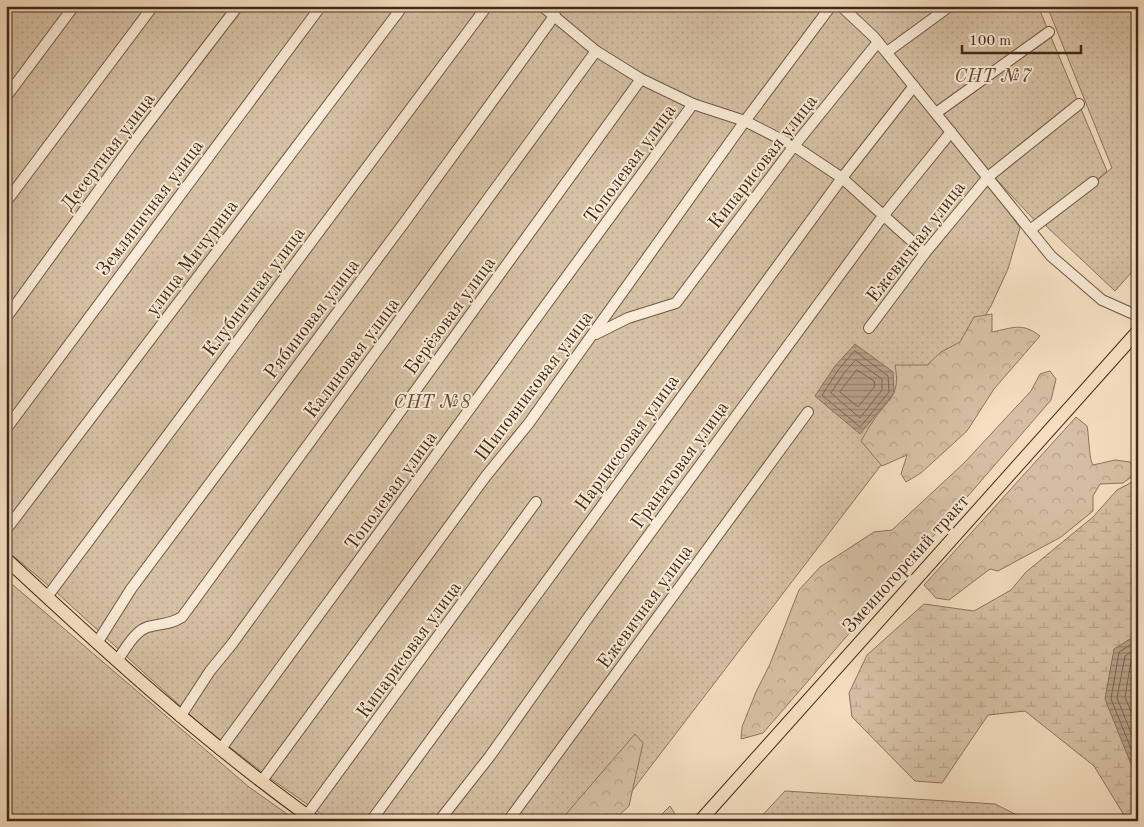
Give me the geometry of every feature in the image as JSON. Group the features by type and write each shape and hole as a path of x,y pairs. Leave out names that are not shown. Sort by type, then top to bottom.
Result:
{"main road":[{"name":"Змеиногорский тракт","path":"700,821 1138,331"},
{"path":"6,559 180,717 261,782 311,818"}],"street":[{"path":"6,97 74,6"},
{"path":"6,202 153,6"},
{"name":"Десертная улица","path":"6,318 133,143 238,6"},
{"name":"Земляничная улица","path":"6,429 321,6"},
{"name":"улица Мичурина","path":"6,530 403,6"},
{"name":"Клубничная улица","path":"47,597 487,6"},
{"path":"542,6 596,51 641,80 693,104 745,121 794,146 842,178 925,253"},
{"name":"Шиповниковая улица","path":"261,782 480,484 529,423 594,335 745,121 831,6"},
{"path":"841,6 878,42 1051,256 1102,300 1138,316"},
{"path":"886,52 950,6"},
{"name":"Рябиновая улица","path":"97,642 131,589 392,239 555,15"},
{"path":"936,113 1050,32"},
{"name":"Кипарисовая улица","path":"594,335 628,318 676,303 794,146 878,42"},
{"name":"Калиновая улица","path":"117,661 132,638 150,626 170,624 182,617 596,51"},
{"name":"Берёзовая улица","path":"180,717 210,671 232,644 641,80"},
{"name":"Нарциссовая улица","path":"371,821 842,178 914,86"},
{"name":"Тополевая улица","path":"220,750 693,104"},
{"name":"Ежевичная улица","path":"870,328 925,253 988,177 1079,104"},
{"name":"Гранатовая улица","path":"439,821 490,756 590,615 883,216 952,132"},
{"path":"1030,230 1093,182"},
{"name":"Ежевичная улица","path":"508,821 808,412"},
{"name":"Кипарисовая улица","path":"311,818 536,502"}],"green space":[{"name":"СНТ №8","path":"6,6 1038,6 1107,171 1089,187 1112,168 1047,6 1138,6 1138,265 1115,291 1046,226 1048,221 1040,226 955,135 1020,228 1008,269 991,306 943,384 609,821 331,821 267,776 200,724 55,591 6,550"},
{"path":"992,314 992,332 1017,327 1028,329 1040,336 994,389 967,431 921,473 906,482 901,474 907,455 882,466 861,441 895,391 895,365 927,365 941,352 960,342 974,317"},
{"path":"1050,371 1056,379 1051,400 763,733 741,739 742,727 770,664 799,590 820,567 874,532 892,530 964,463 1031,391 1040,374"},
{"path":"1076,417 1087,426 1093,465 1115,460 1130,462 1137,473 1123,483 1100,484 1093,496 1093,511 1061,537 998,571 990,569 949,600 936,598 924,585"},
{"path":"1138,479 1138,821 1124,815 1094,766 1025,711 988,715 942,783 915,781 852,717 849,693 867,655 924,604 974,611 1011,590 1026,572 1093,517 1117,490"},
{"path":"6,579 249,787 297,821 6,821"},
{"path":"635,734 643,743 629,806 613,821 560,821"},
{"path":"785,791 995,804 1029,821 757,821"},
{"path":"670,806 675,814 669,821 655,821"}],"water":[{"path":"855,344 893,372 894,393 860,434 815,396 835,366"},
{"path":"1138,634 1138,773 1133,769 1105,699 1114,649"}],"park label":[{"name":"СНТ №7","path":"993,75"}]}
